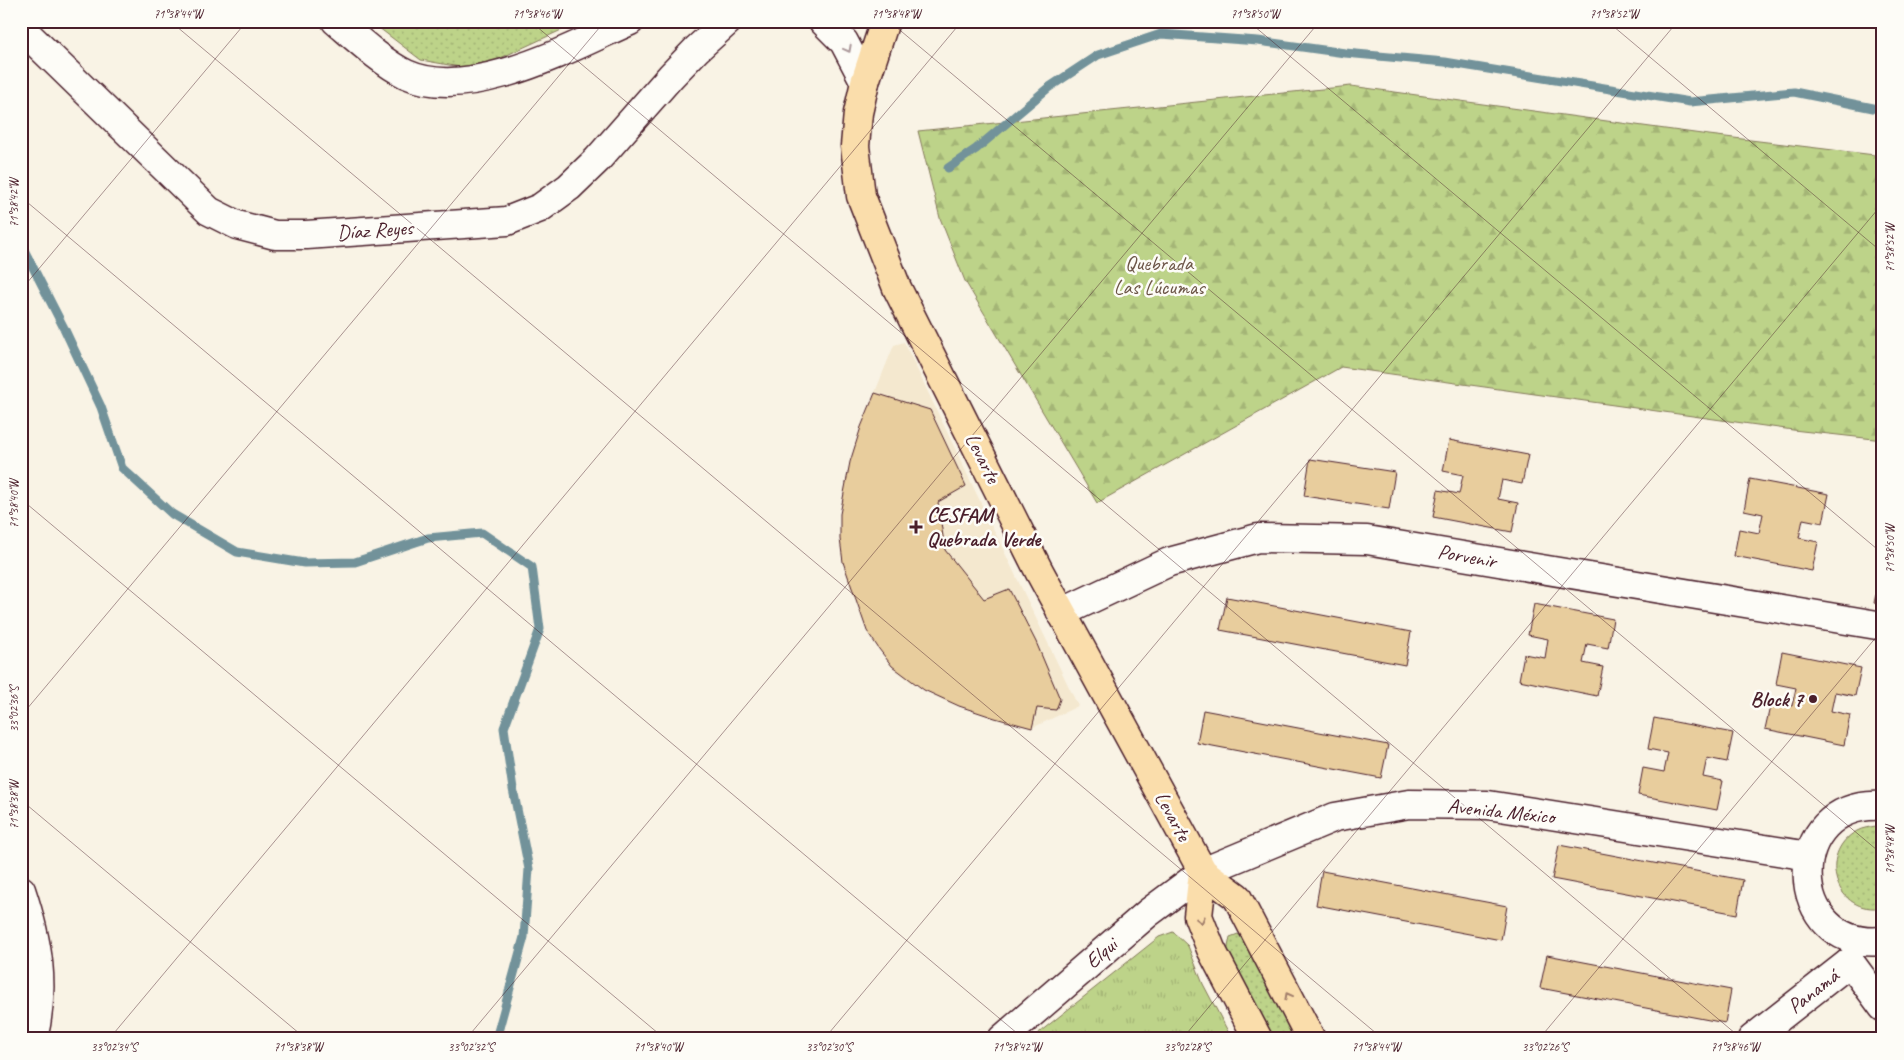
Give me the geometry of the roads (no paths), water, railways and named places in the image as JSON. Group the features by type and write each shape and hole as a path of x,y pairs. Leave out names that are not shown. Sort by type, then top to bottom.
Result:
{"main road":[{"name":"Levarte","path":"885,21 865,82 858,114 855,146 861,196 897,288 1061,613 1203,872 1237,897 1311,1039"},
{"path":"1203,872 1198,916 1211,949 1258,1039"}],"street":[{"path":"336,21 376,54 405,73 429,81 452,82 477,80 527,65 630,21"},
{"name":"Díaz Reyes","path":"21,28 209,211 237,224 275,235 306,235 507,221 540,208 569,187 597,160 671,76 728,21"},
{"path":"823,21 844,42 865,82"},
{"name":"Porvenir","path":"1061,613 1168,562 1258,538 1367,540 1883,626"},
{"path":"1882,802 1850,810 1835,818 1823,828 1808,856 1806,872 1812,902 1820,915 1831,926 1864,948 1883,1007"},
{"name":"Avenida México","path":"1203,872 1335,817 1409,804 1488,805 1808,856"},
{"name":"Elqui","path":"1002,1039 1148,913 1203,872"},
{"path":"21,890 35,935 39,962 38,1019 33,1039"},
{"name":"Panamá","path":"1752,1039 1864,948"}],"waterway":[{"path":"948,168 976,149 1048,88 1098,55 1161,34 1258,41 1345,53 1445,62 1690,102 1794,92 1883,110"},
{"path":"21,244 64,328 101,407 122,468 172,514 237,552 304,563 355,562 428,538 482,533 532,567 540,629 504,728 513,789 529,869 524,937 496,1039"}],"place":[{"name":"CESFAM Quebrada Verde","path":"916,527"},
{"name":"Block 7","path":"1813,699"}],"park label":[{"name":"Quebrada Las Lúcumas","path":"1159,275"}]}
